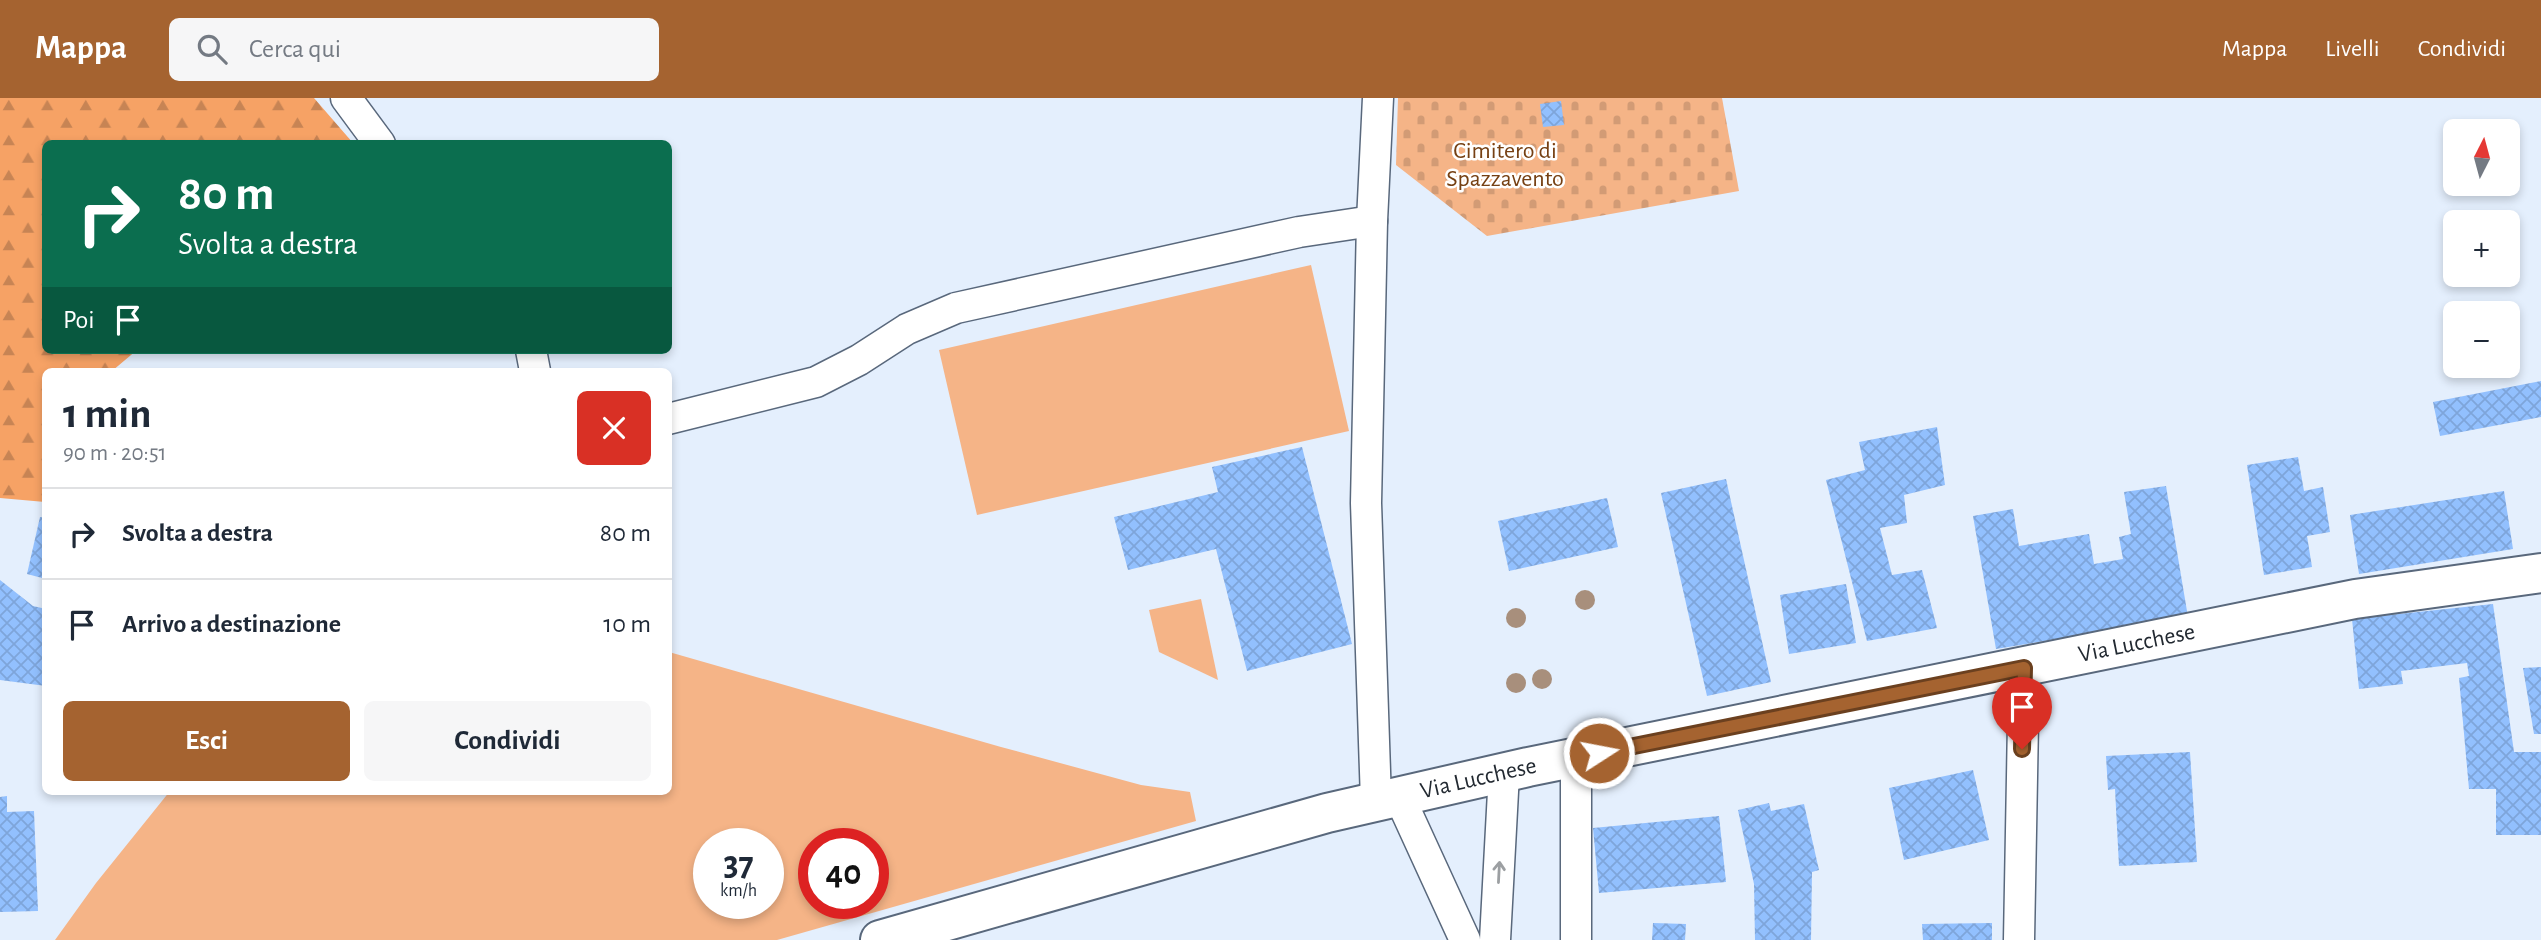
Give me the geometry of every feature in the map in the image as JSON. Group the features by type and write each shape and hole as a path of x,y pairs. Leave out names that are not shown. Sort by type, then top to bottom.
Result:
{"street":[{"path":"346,98 377,140"},
{"path":"1378,98 1372,221 1366,503 1388,798 1465,940"},
{"path":"672,418 816,382 859,360 907,329 956,308 1299,232 1372,221"},
{"name":"Via Lucchese","path":"880,940 1388,798 1576,757 2355,599 2541,573"},
{"path":"2019,940 2024,668"},
{"path":"1576,757 1576,940"},
{"path":"1495,940 1504,773"}],"green space":[{"path":"0,98 314,98 350,140 42,140 42,354 132,354 116,368 42,368 42,502 0,498"},
{"name":"Cimitero di Spazzavento","path":"1398,98 1722,98 1739,191 1487,236 1396,165"},
{"path":"1311,265 1349,431 977,515 939,350"},
{"path":"1201,599 1218,680 1159,652 1149,610"},
{"path":"672,653 1141,785 1190,792 1196,821 889,908 889,828 798,828 798,919 851,919 777,940 55,940 96,883 167,795 672,795"}],"building":[{"path":"1561,101 1564,125 1543,127 1540,104"},
{"path":"2541,381 2541,417 2440,436 2433,402"},
{"path":"1937,427 1945,485 1904,495 1907,523 1880,528 1892,575 1922,570 1937,628 1867,641 1826,480 1865,470 1859,442"},
{"path":"1302,447 1352,644 1247,671 1216,549 1128,570 1114,517 1218,492 1212,467"},
{"path":"2298,457 2304,491 2323,487 2330,532 2307,536 2312,567 2264,575 2247,465"},
{"path":"1726,479 1771,682 1707,696 1661,493"},
{"path":"2166,486 2188,617 1996,649 1973,516 2013,509 2019,546 2089,534 2094,564 2123,559 2119,537 2131,534 2124,492"},
{"path":"2504,491 2513,549 2359,574 2350,515"},
{"path":"1607,498 1618,547 1509,571 1498,521"},
{"path":"40,517 42,517 42,578 27,574"},
{"path":"0,580 33,606 42,608 42,685 0,680"},
{"path":"1846,584 1856,643 1789,654 1780,595"},
{"path":"2493,604 2514,752 2541,752 2541,835 2496,835 2496,789 2469,789 2459,678 2469,676 2467,663 2401,671 2403,684 2359,689 2352,619"},
{"path":"2541,667 2541,734 2534,734 2523,668"},
{"path":"2190,752 2197,862 2119,866 2115,789 2108,790 2106,756"},
{"path":"1973,770 1989,840 1904,860 1889,788"},
{"path":"7,796 7,812 34,811 38,911 0,912 0,797"},
{"path":"1769,803 1771,811 1804,804 1819,870 1812,872 1811,940 1755,940 1754,884 1738,810"},
{"path":"1719,816 1726,882 1599,893 1593,828"},
{"path":"1653,923 1686,924 1685,940 1652,940"},
{"path":"1992,923 1992,940 1923,940 1922,924"}],"route":[{"path":"1599,753 2024,668 2022,749"}]}
